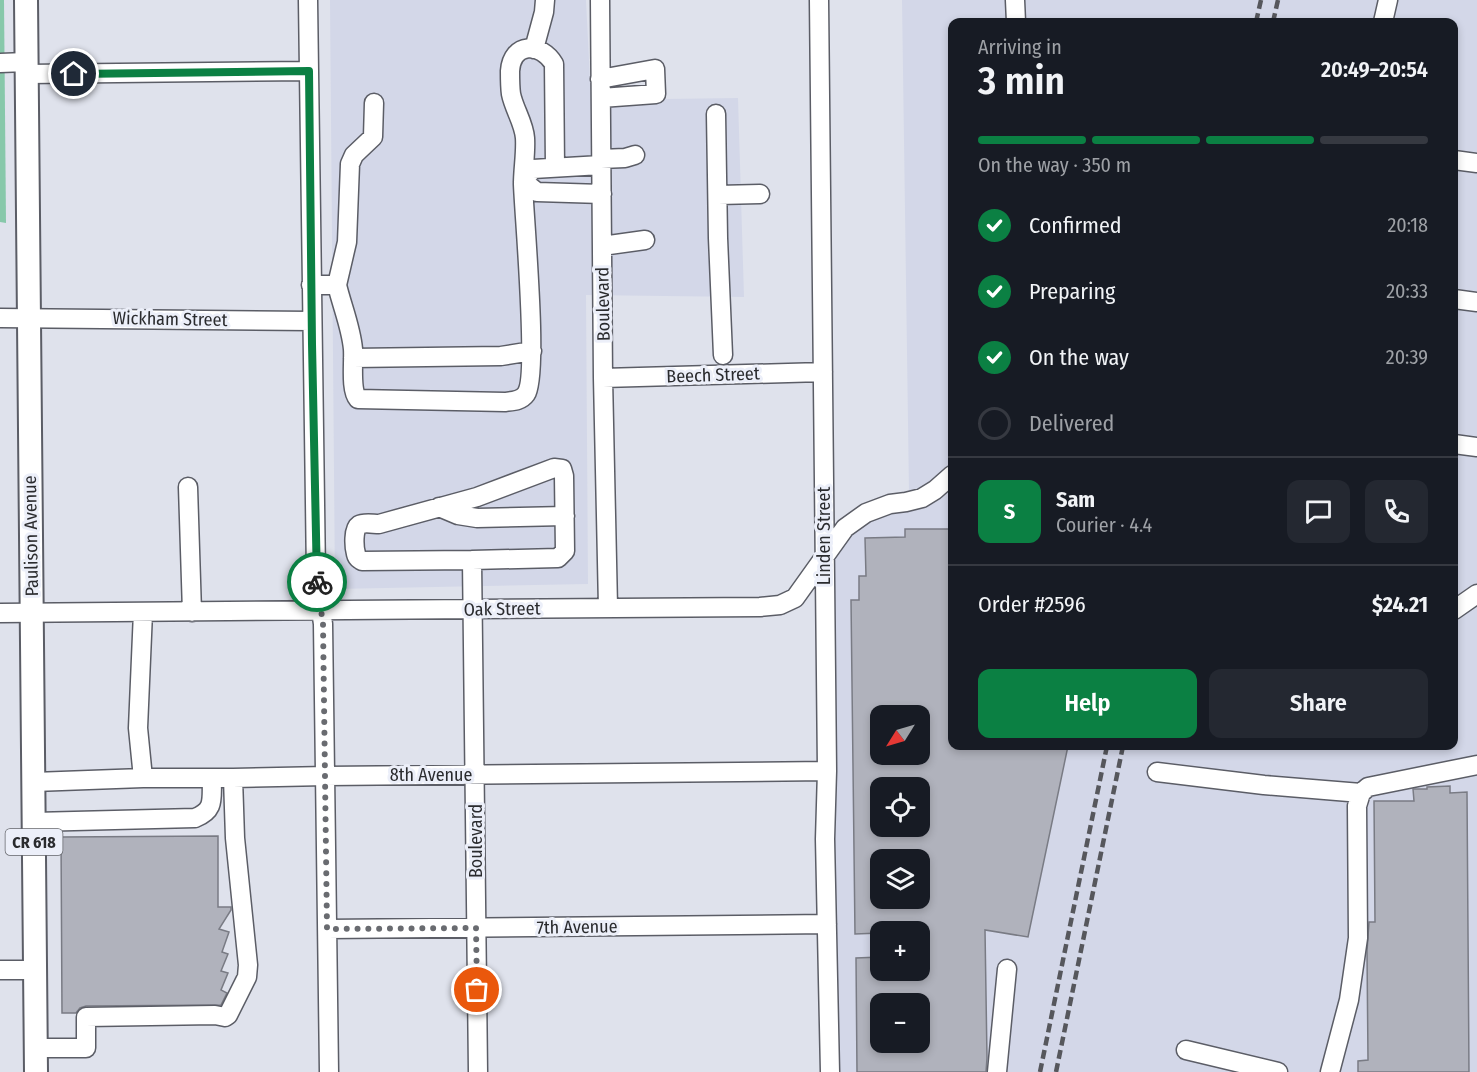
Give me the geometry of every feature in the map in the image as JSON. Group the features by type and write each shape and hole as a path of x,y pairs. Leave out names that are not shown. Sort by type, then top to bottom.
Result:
{"main road":[{"name":"Paulison Avenue","path":"26,0 36,1072"}],"street":[{"path":"309,0 316,575 323,624 329,1072"},
{"path":"534,49 545,0"},
{"name":"Boulevard","path":"600,0 603,378 608,608"},
{"name":"Linden Street","path":"819,0 827,771 825,839 830,1072"},
{"path":"1015,0 1016,18"},
{"path":"1384,18 1388,0"},
{"path":"374,102 373,137 354,155 350,164 347,242 337,285 342,308 349,324 353,346 354,392 358,399 505,402 518,400 527,393 532,351 523,181 525,136 511,94 510,69 518,51 529,48 542,52 554,64 555,167"},
{"path":"0,63 26,68 309,71"},
{"path":"600,79 655,69 656,94 601,98"},
{"path":"716,114 723,355"},
{"path":"523,181 533,169 601,162 635,155"},
{"path":"1458,161 1477,163"},
{"path":"523,181 537,192 602,194"},
{"path":"718,195 760,194"},
{"path":"602,246 645,240"},
{"path":"311,285 337,285"},
{"path":"1458,300 1477,302"},
{"name":"Wickham Street","path":"0,318 312,321"},
{"path":"353,358 501,356 532,351"},
{"name":"Beech Street","path":"603,378 823,372"},
{"path":"1458,445 1477,447"},
{"path":"554,468 562,469 565,551 558,558 365,561 357,558 355,537 359,524 379,524 440,507 477,497 554,468"},
{"name":"Oak Street","path":"0,613 321,609 473,610 780,605 795,598 845,528 866,513 890,504 922,498 948,479"},
{"path":"188,487 192,612"},
{"path":"440,507 458,515 477,518 565,516"},
{"name":"Boulevard","path":"472,560 478,1072"},
{"path":"1458,607 1477,594"},
{"path":"143,612 138,728 143,778"},
{"path":"1330,1072 1349,1000 1358,938 1357,807 1360,793 1368,787 1477,765"},
{"name":"8th Avenue","path":"34,782 143,778 827,771"},
{"path":"1157,771 1263,785 1360,793"},
{"path":"34,822 195,818 205,814 210,807 212,778"},
{"path":"36,1047 86,1048 86,1017 215,1015 225,1017 228,1015 247,977 248,965 235,838 232,778"},
{"name":"7th Avenue","path":"327,929 827,924"},
{"path":"997,1072 1007,969"},
{"path":"0,970 35,970"},
{"path":"1186,1050 1278,1072"}],"shaded area":[{"path":"330,0 586,0 591,100 738,98 744,297 586,295 588,584 335,589"},
{"path":"902,0 1477,0 1477,1072 828,1072 824,547 909,492"}],"green space":[{"path":"0,0 4,0 6,223 0,222"}],"building":[{"path":"905,529 948,529 948,750 1067,750 1028,937 985,930 986,1072 857,1072 856,958 870,957 870,981 930,981 930,921 870,921 870,933 855,934 851,600 859,600 859,576 866,576 865,538 905,537"},
{"path":"1450,786 1450,793 1467,792 1469,1072 1358,1072 1358,1061 1368,1060 1367,951 1369,922 1375,922 1374,801 1414,801 1413,789"},
{"path":"218,836 218,907 231,907 219,929 229,932 222,952 228,954 221,971 228,973 221,990 227,993 221,1005 86,1006 80,1008 76,1013 62,1013 61,837"}],"railway":[{"path":"1257,18 1261,0"},
{"path":"1274,18 1278,0"},
{"path":"1040,1072 1106,750"},
{"path":"1056,1072 1122,750"}],"way so far":[{"path":"317,582 323,624 327,929 476,928 477,990"}],"route":[{"path":"74,74 309,71 317,582"}]}
